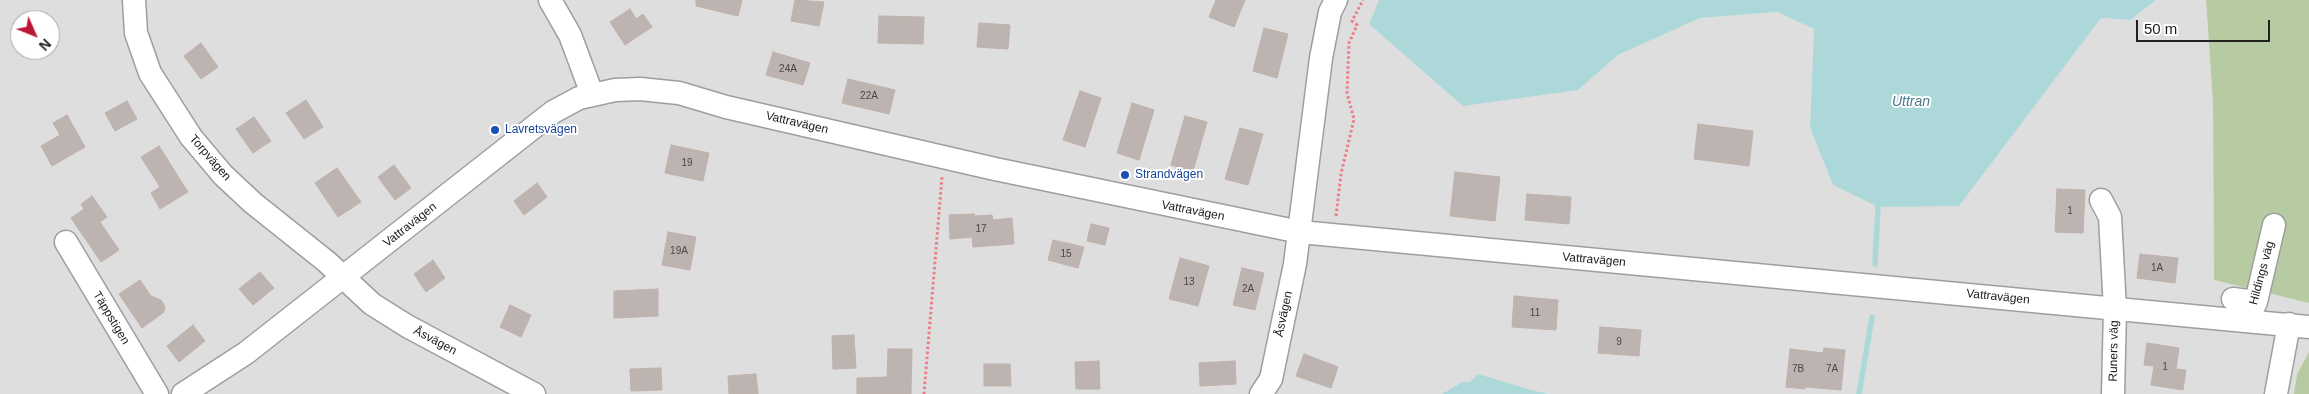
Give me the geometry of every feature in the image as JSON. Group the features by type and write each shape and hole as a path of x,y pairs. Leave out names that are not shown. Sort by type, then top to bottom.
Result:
{"street":[{"name":"Torpvägen","path":"134,0 136,33 150,73 191,137 223,175 235,186 344,277"},
{"path":"550,0 570,35 592,94"},
{"path":"1300,232 1321,58 1330,12 1336,0"},
{"name":"Vattravägen","path":"183,394 246,353 552,112 579,98 615,90 679,93 726,107 943,157 1173,207 1300,232 2115,309 2251,311 2299,325"},
{"name":"Runers väg","path":"2101,200 2110,217 2115,309 2113,394"},
{"name":"Hildings väg","path":"2251,311 2274,225"},
{"name":"Åsvägen","path":"1260,394 1271,379 1300,232"},
{"name":"Täppstigen","path":"66,242 157,394"},
{"name":"Åsvägen","path":"344,277 372,304 407,326 534,394"},
{"path":"2233,299 2251,311"},
{"path":"2276,394 2299,325"}],"path":[{"path":"1334,224 1341,174 1354,119 1347,93 1349,43 1357,25 1352,21 1363,0"},
{"path":"924,394 943,157"}],"shaded area":[{"path":"0,0 1379,0 1369,24 1578,90 1618,55 1700,18 1777,12 1814,29 1810,128 1833,185 1878,207 1959,205 2101,18 2130,20 2156,0 2206,0 2213,103 2214,280 2309,303 2309,352 2297,374 2294,394 1549,394 1462,382 1442,394 0,394"}],"green space":[{"path":"2206,0 2309,0 2309,303 2214,280 2213,103"},
{"path":"2309,352 2309,394 2294,394 2297,374"}],"water":[{"name":"Uttran","path":"1379,0 2156,0 2130,20 2101,18 1959,206 1878,207 1833,185 1810,128 1814,29 1777,12 1700,18 1618,55 1578,90 1463,106 1369,24"},
{"path":"1478,374 1549,394 1442,394 1462,382 1470,382"}],"building":[{"path":"696,0 742,0 738,16 696,6"},
{"path":"795,0 824,2 819,26 791,21"},
{"path":"1216,0 1245,0 1234,27 1209,17"},
{"path":"630,9 636,19 643,14 652,27 625,45 610,22"},
{"path":"879,16 924,17 923,44 878,43"},
{"path":"979,23 1010,25 1008,49 977,47"},
{"path":"1264,28 1288,34 1277,78 1253,71"},
{"path":"201,43 218,67 201,79 184,56"},
{"path":"773,52 810,63 803,85 766,75"},
{"path":"848,79 895,90 889,114 842,103"},
{"path":"1080,91 1101,98 1085,147 1063,140"},
{"path":"306,100 323,127 304,139 286,113"},
{"path":"127,101 137,119 115,131 105,113"},
{"path":"1132,103 1154,110 1139,160 1117,153"},
{"path":"67,115 85,147 52,166 41,146 60,135 53,123"},
{"path":"1185,116 1207,122 1193,171 1171,165"},
{"path":"254,117 271,141 253,153 236,129"},
{"path":"1698,124 1753,131 1749,166 1694,159"},
{"path":"1240,128 1263,134 1248,185 1225,179"},
{"path":"671,145 709,153 703,181 665,173"},
{"path":"159,146 188,192 160,209 151,193 160,187 141,157"},
{"path":"394,165 411,188 395,200 378,177"},
{"path":"337,168 361,202 338,217 315,183"},
{"path":"1455,172 1500,177 1495,221 1450,216"},
{"path":"537,183 547,197 524,215 514,201"},
{"path":"2057,189 2085,190 2083,233 2055,232"},
{"path":"1527,194 1571,197 1569,224 1525,220"},
{"path":"92,196 107,217 100,222 119,250 101,262 71,218 84,209 81,204"},
{"path":"974,214 974,216 992,215 993,220 1012,218 1014,244 973,247 972,237 950,239 949,215"},
{"path":"1091,224 1109,228 1105,245 1087,241"},
{"path":"668,232 696,237 690,270 662,265"},
{"path":"1053,240 1084,247 1078,268 1048,260"},
{"path":"2140,254 2178,258 2175,283 2137,278"},
{"path":"1180,258 1209,266 1198,306 1169,299"},
{"path":"433,260 445,278 426,292 414,274"},
{"path":"1242,268 1264,273 1255,310 1233,305"},
{"path":"260,272 274,288 253,305 239,289"},
{"path":"140,280 151,296 161,300 165,307 164,312 142,328 119,294"},
{"path":"658,289 658,316 614,318 614,291"},
{"path":"1514,296 1558,300 1556,330 1512,327"},
{"path":"510,305 531,315 521,337 500,327"},
{"path":"193,325 205,341 179,362 167,346"},
{"path":"1600,327 1641,330 1639,356 1598,353"},
{"path":"854,335 856,368 833,369 832,336"},
{"path":"2147,343 2179,348 2176,369 2186,370 2183,390 2151,385 2154,366 2144,365"},
{"path":"1824,348 1845,350 1841,390 1786,387 1790,349 1823,353"},
{"path":"888,349 912,349 911,394 857,394 857,378 887,377"},
{"path":"1304,354 1338,367 1331,388 1296,376"},
{"path":"1099,361 1100,389 1076,389 1075,362"},
{"path":"1235,361 1236,384 1200,386 1199,363"},
{"path":"984,364 1010,364 1011,386 984,386"},
{"path":"661,368 662,390 631,391 630,369"},
{"path":"756,374 758,394 729,394 728,376"}],"waterway":[{"path":"1875,264 1878,207"},
{"path":"1859,394 1872,317"}],"place":[{"name":"Lavretsvägen","path":"495,130"},
{"name":"Strandvägen","path":"1125,175"}]}
